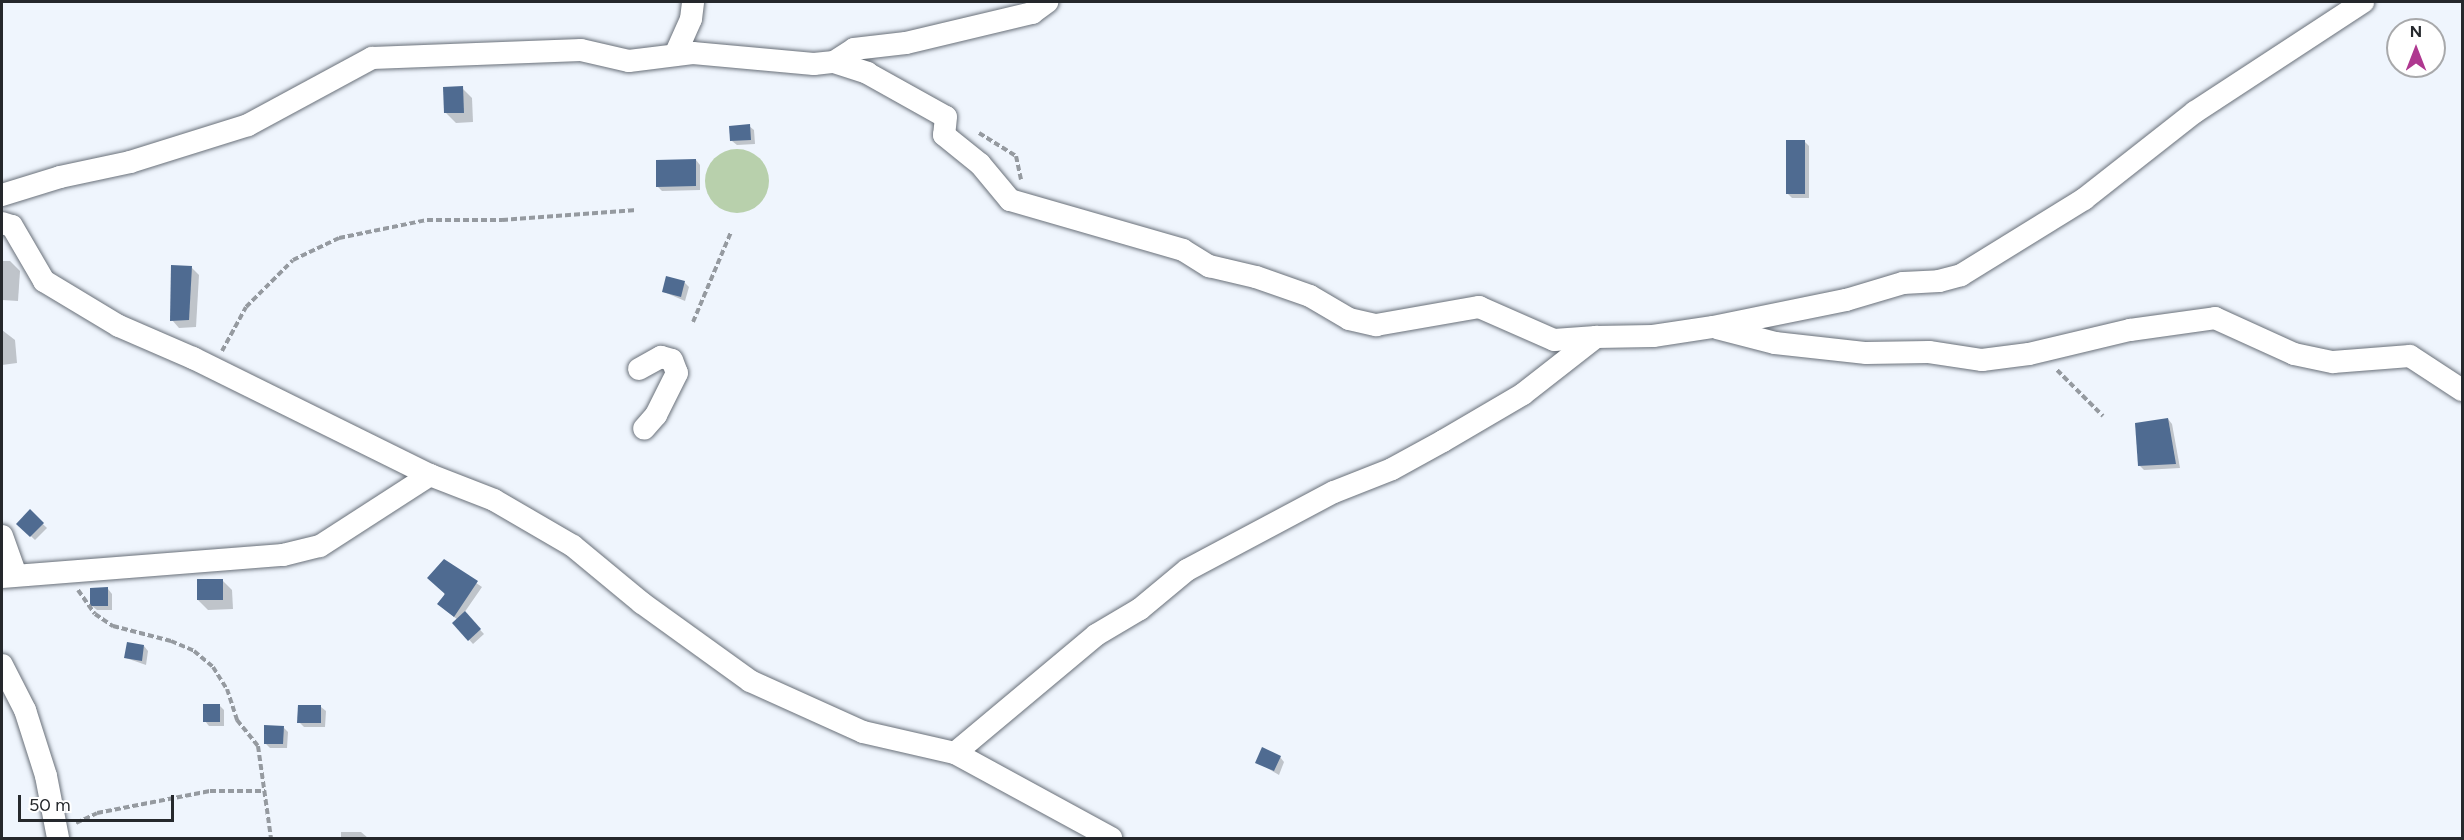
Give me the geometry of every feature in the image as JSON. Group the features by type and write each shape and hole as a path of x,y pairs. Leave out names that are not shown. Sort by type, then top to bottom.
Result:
{"street":[{"path":"684,48 693,2"},
{"path":"834,62 854,49 923,40 1032,13 1047,2"},
{"path":"2,195 60,177 130,162 248,125 372,58 581,50 629,61 684,48 757,62 834,62 867,73 946,117 944,135 980,164 1010,200 1183,250 1209,266 1256,276 1310,296 1349,320 1377,325 1479,307 1554,340 1653,336 1713,327 1846,300 1903,284 1939,281 1961,275 2084,199 2195,112 2363,2"},
{"path":"2,223 12,226 44,281 119,326 214,368 430,475 495,500 573,546 642,603 750,681 863,732 955,753 1112,838"},
{"path":"1713,327 1775,343 1866,353 1929,352 1982,360 2049,349 2130,330 2215,318 2294,354 2333,362 2380,362 2410,356 2463,390"},
{"path":"955,753 1096,635 1140,609 1187,570 1334,492 1392,469 1443,441 1523,394 1596,337"},
{"path":"639,369 660,357 672,360 676,373 656,415 644,429"},
{"path":"2,536 9,576 283,555 320,546 430,475"},
{"path":"2,665 28,721 46,776 57,836"}],"path":[{"path":"214,368 246,307 293,260 339,238 427,220 502,220 637,210"},
{"path":"693,322 731,232"},
{"path":"2049,349 2057,370 2103,416"},
{"path":"66,572 94,614 113,626 194,651 213,667 227,689 237,720 258,746 271,838"},
{"path":"57,836 97,813 189,795 265,791"}],"green space":[{"path":"731,149 743,149 760,158 767,169 769,181 767,193 760,204 743,213 731,213 719,208 710,199 705,187 705,175 710,163 719,154"}],"building":[{"path":"463,86 464,113 444,113 443,87"},
{"path":"750,124 751,140 730,141 729,126"},
{"path":"1786,140 1805,140 1805,194 1786,194"},
{"path":"696,159 696,186 656,187 656,160"},
{"path":"171,265 192,266 189,320 170,321"},
{"path":"666,276 685,281 681,297 662,292"},
{"path":"2168,418 2176,464 2138,466 2135,423"},
{"path":"30,509 44,523 30,537 16,524"},
{"path":"444,559 478,581 454,617 437,604 445,594 427,578"},
{"path":"197,579 223,579 223,600 197,600"},
{"path":"108,587 108,606 90,606 90,588"},
{"path":"465,611 481,629 468,641 452,623"},
{"path":"127,642 144,645 142,661 124,658"},
{"path":"203,704 220,704 220,722 203,722"},
{"path":"298,705 321,705 321,723 297,723"},
{"path":"264,725 284,726 283,744 264,744"},
{"path":"1262,747 1281,756 1274,771 1255,763"}]}
